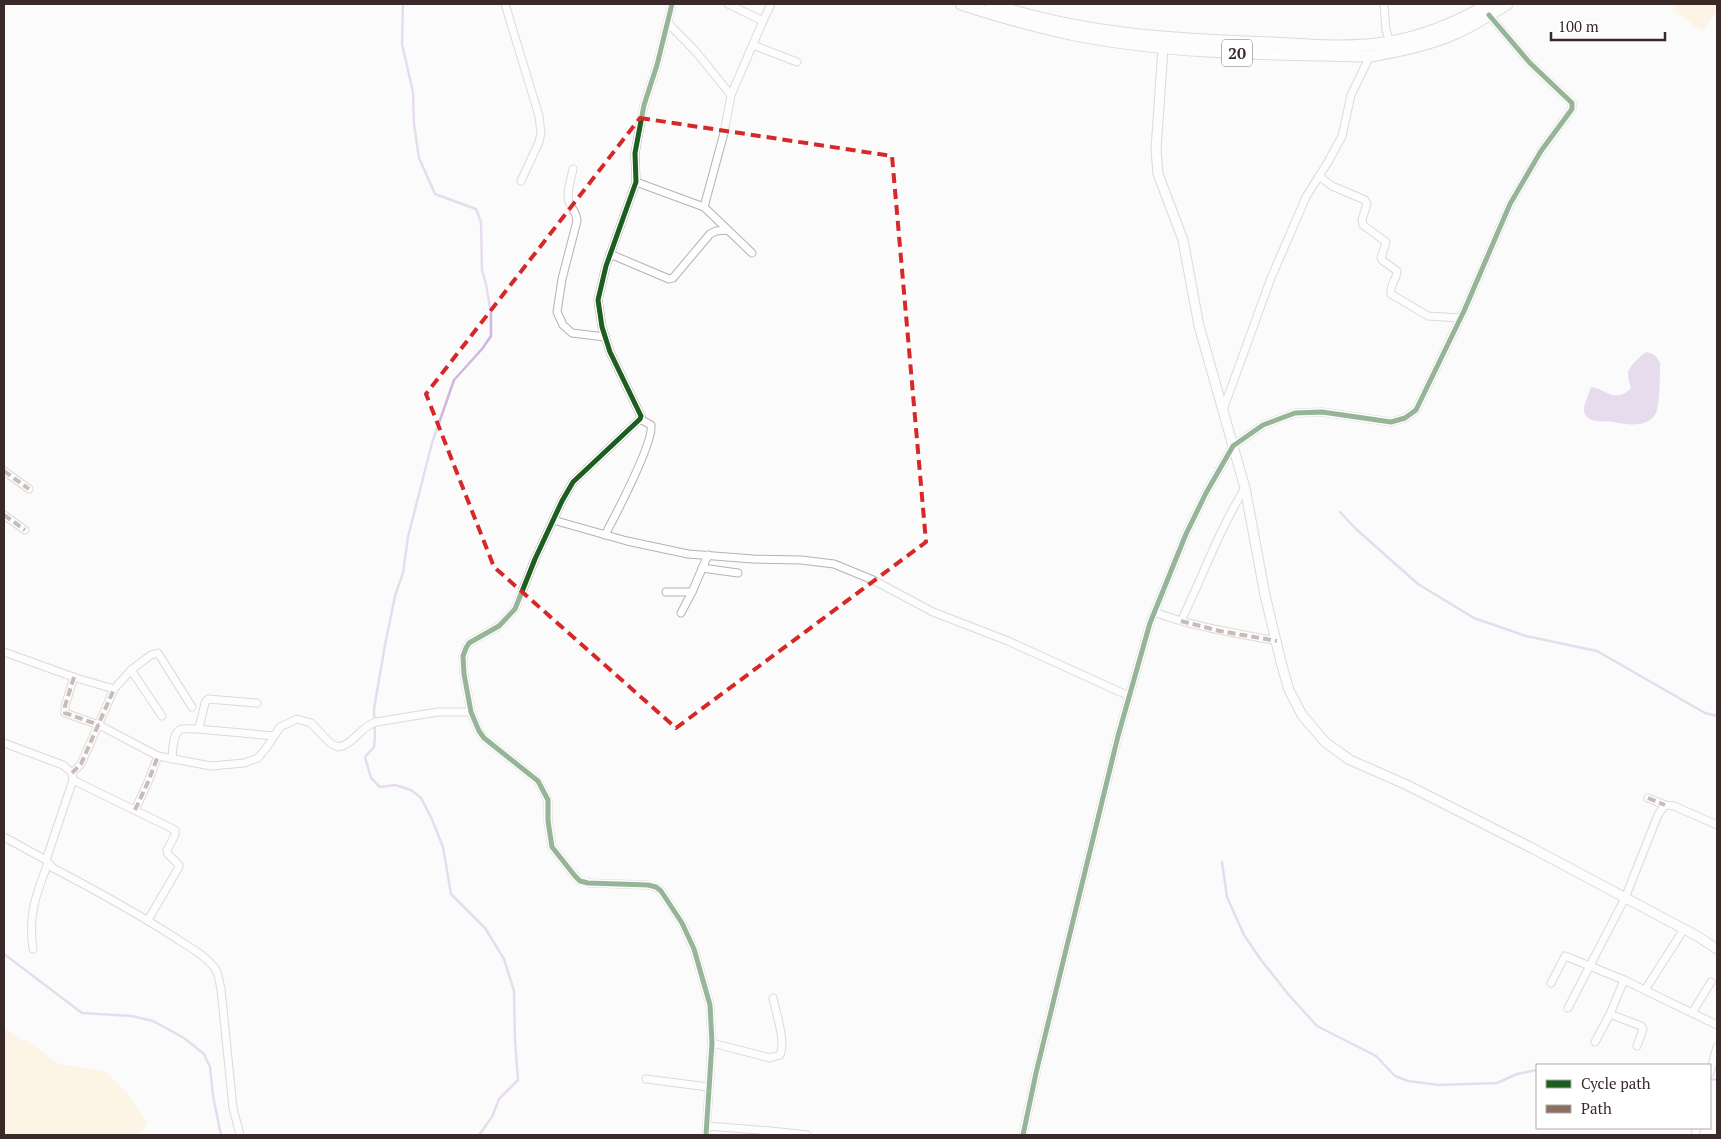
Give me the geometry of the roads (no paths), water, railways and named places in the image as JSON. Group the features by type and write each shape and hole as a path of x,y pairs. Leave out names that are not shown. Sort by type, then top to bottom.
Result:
{"highway":[{"name":"20","path":"961,4 1030,25 1075,35 1163,48 1233,53 1370,56 1426,44 1456,32 1489,9"},
{"name":"20","path":"992,4 1077,26 1165,39 1332,46 1390,42 1424,34 1507,4"}],"street":[{"path":"505,4 539,116 541,133 539,142 521,181"},
{"path":"605,535 638,467 651,431 651,425 640,419 621,373 615,364 605,337 598,300 610,254 636,182 635,153 644,105 657,65 672,4"},
{"path":"728,4 762,21"},
{"path":"704,207 724,133 731,95 771,4"},
{"path":"1384,4 1384,17 1390,42"},
{"path":"1023,1135 1038,1064 1129,696 1154,612 1186,534 1206,493 1233,446 1263,425 1295,413 1322,412 1386,422 1405,418 1416,410 1460,318 1510,204 1540,151 1571,111 1572,103 1530,63 1489,9"},
{"path":"668,23 698,53 731,95"},
{"path":"753,45 796,62"},
{"path":"1163,48 1156,141 1158,174 1183,240 1199,326 1245,488 1265,596 1277,640 1283,672 1294,701 1305,720 1325,742 1350,760 1415,789 1532,848 1684,929 1717,949"},
{"path":"1223,410 1270,278 1306,196 1342,136 1352,96 1370,56"},
{"path":"573,169 569,186 569,201 576,212 577,221 562,279 557,312 563,325 572,333 605,337"},
{"path":"1319,176 1332,186 1365,200 1367,204 1362,225 1386,242 1381,258 1397,271 1397,276 1390,289 1391,294 1428,316 1460,318"},
{"path":"636,182 704,207 752,253"},
{"path":"610,254 669,279 673,278 710,234 716,231 727,230"},
{"path":"640,419 573,482 553,520 515,609 499,626 469,643 464,652 464,674 471,712 481,735 538,781 548,800 550,842 575,876 580,881 592,884 656,887 665,897 682,924 694,949 710,1005 712,1043 706,1135"},
{"path":"4,471 29,489"},
{"path":"1181,621 1231,510 1245,488"},
{"path":"4,515 25,530"},
{"path":"553,520 605,535 683,553 753,559 802,560 834,564 873,580 933,612 1008,641 1129,696"},
{"path":"681,613 708,555"},
{"path":"702,568 738,573"},
{"path":"666,592 692,592"},
{"path":"1154,612 1220,631 1277,640"},
{"path":"4,652 114,689"},
{"path":"33,949 31,922 34,898 73,776 82,764 114,689 131,670 151,654 158,653 192,707"},
{"path":"131,670 162,716"},
{"path":"74,677 65,706 65,713 99,725 158,756 211,766 244,763 261,756 276,731 283,725 298,719 312,723 330,743 338,747 346,745 374,722 438,712 471,712"},
{"path":"198,729 205,703 208,700 257,703"},
{"path":"172,759 175,736 181,729 274,736"},
{"path":"4,743 63,765 73,776 175,830 175,835 167,850 179,867 148,920"},
{"path":"135,810 158,756"},
{"path":"1648,798 1665,805 1674,806 1717,825"},
{"path":"1568,1008 1625,898 1658,815 1665,805"},
{"path":"4,837 47,861 53,868 115,900 148,920 199,953 217,971 221,989 233,1108 240,1135"},
{"path":"1646,990 1684,929"},
{"path":"1551,983 1565,956 1624,980 1717,1025"},
{"path":"1595,1042 1610,1014 1624,980"},
{"path":"1692,1013 1711,982"},
{"path":"712,1043 770,1058 780,1055 781,1040 773,998"},
{"path":"1610,1014 1641,1026 1643,1029 1642,1035 1637,1046"},
{"path":"1711,1069 1717,1047"},
{"path":"646,1079 708,1087"},
{"path":"707,1126 807,1135"}],"waterway":[{"path":"403,4 402,44 413,92 414,124 419,158 435,194 476,209 481,222 482,270 491,314 491,336 454,380 432,443 408,537 403,573 395,596 385,645 374,709 374,747 365,757 371,778 380,787 395,785 411,790 421,798 443,847 451,894 485,928 504,959 514,991 518,1080 499,1099 492,1117 479,1135"},
{"path":"1340,512 1356,529 1418,584 1474,618 1526,636 1597,651 1705,713 1717,716"},
{"path":"1222,862 1227,897 1244,935 1288,994 1317,1026 1376,1056 1395,1076 1408,1081 1439,1085 1497,1083 1517,1074 1536,1070"},
{"path":"4,954 82,1013 132,1016 153,1021 184,1038 204,1054 210,1067 213,1096 221,1135"},
{"path":"1711,1079 1717,1080"}]}
